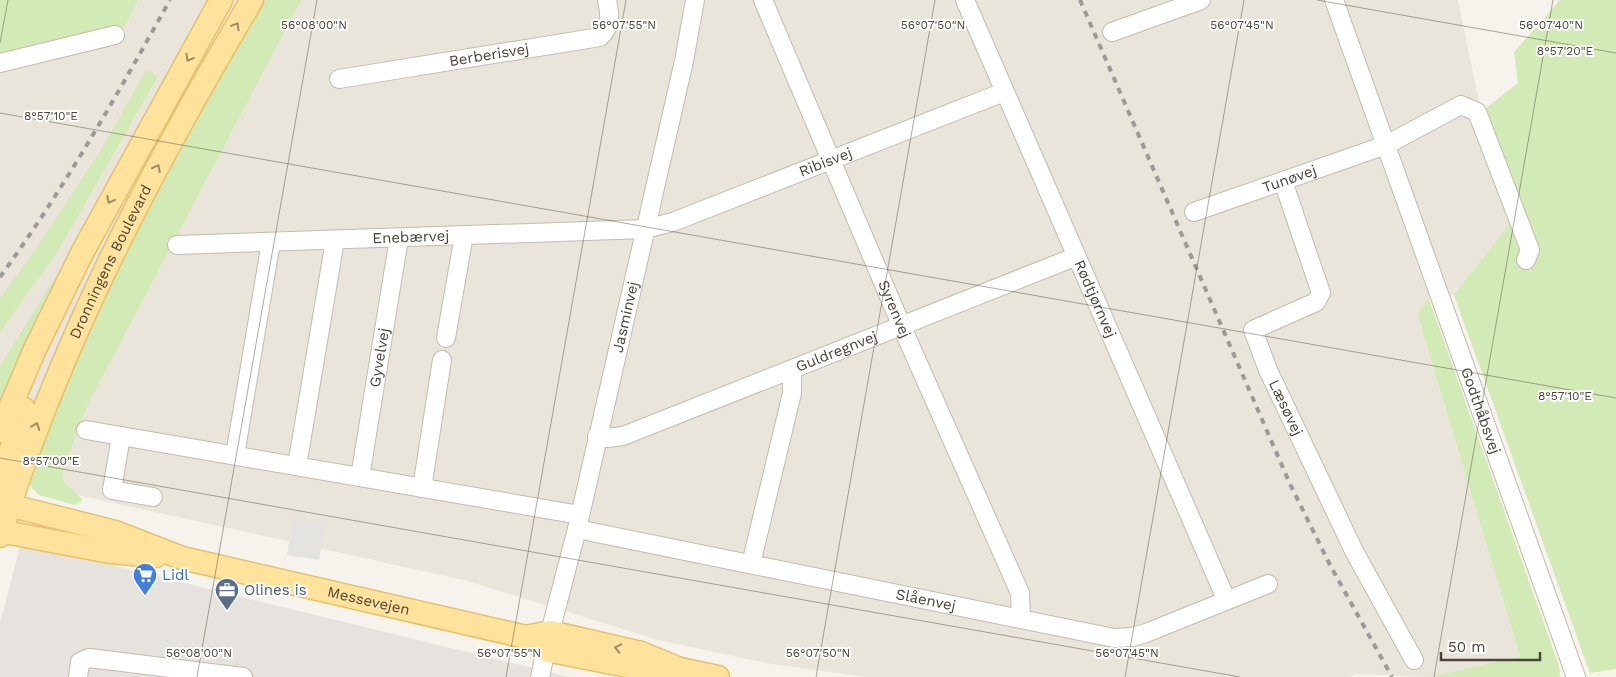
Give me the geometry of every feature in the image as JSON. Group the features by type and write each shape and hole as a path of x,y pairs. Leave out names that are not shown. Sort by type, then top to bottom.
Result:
{"main road":[{"name":"Dronningens Boulevard","path":"0,431 35,349 82,253 221,0"},
{"name":"Dronningens Boulevard","path":"1,516 40,417 105,271 160,161 252,0"},
{"path":"1,516 35,349"},
{"name":"Messevejen","path":"1,516 115,532 182,558"},
{"name":"Messevejen","path":"1,516 110,552 182,558 548,641 638,668 680,669 718,677"}],"street":[{"name":"Berberisvej","path":"340,79 600,37 609,25 611,16 608,0"},
{"name":"Jasminvej","path":"540,677 578,522 684,62 695,0"},
{"name":"Syrenvej","path":"763,0 902,327 1020,593 1021,619"},
{"name":"Rødtjørnvej","path":"965,0 1075,257 1226,599"},
{"path":"1112,32 1201,0"},
{"name":"Godthåbsvej","path":"1334,0 1576,677"},
{"path":"0,63 115,35"},
{"name":"Ribisvej","path":"645,229 673,222 1004,92"},
{"path":"1386,145 1461,105 1477,112 1530,250 1526,260"},
{"name":"Tunøvej","path":"1194,212 1386,145"},
{"name":"Læsøvej","path":"1282,181 1321,293 1316,302 1253,330 1268,370 1354,551 1414,660"},
{"name":"Enebærvej","path":"177,245 645,229"},
{"path":"446,338 464,236"},
{"name":"Gyvelvej","path":"360,477 399,238"},
{"path":"297,466 335,240"},
{"path":"235,455 271,242"},
{"name":"Guldregnvej","path":"597,436 607,438 623,436 1075,257"},
{"path":"422,488 442,360"},
{"path":"751,564 792,393 792,370"},
{"path":"86,430 422,488 578,522"},
{"path":"121,436 112,490 153,497"},
{"name":"Slåenvej","path":"578,522 751,564 1114,638 1132,637 1268,584"},
{"path":"79,669 89,658 243,677"}],"shaded area":[{"path":"0,0 1458,0 1481,112 1521,209 1454,295 1429,299 1417,315 1520,656 1429,677 1356,674 1350,677 867,677 771,664 658,640 464,580 0,478"},
{"path":"293,518 325,523 319,560 287,555"},
{"path":"21,543 571,677 0,677 0,623"}],"green space":[{"path":"0,0 138,0 125,26 0,55"},
{"path":"263,0 301,0 87,406 64,467 62,480 82,499 81,502 75,505 39,495 30,486 30,479 66,380 135,230"},
{"path":"1560,0 1616,0 1616,669 1590,673 1454,295 1521,209 1481,112 1518,83 1514,52"},
{"path":"146,70 158,76 58,251 0,332 0,299 37,247 104,145"},
{"path":"61,268 62,272 0,399 0,366"},
{"path":"1429,299 1559,666 1560,677 1429,677 1520,656 1417,314"}],"railway":[{"path":"0,277 68,176 170,0"},
{"path":"1080,0 1290,484 1330,565 1392,677"}],"place":[{"name":"Lidl","path":"145,596"},
{"name":"Olines is","path":"227,611"}]}
